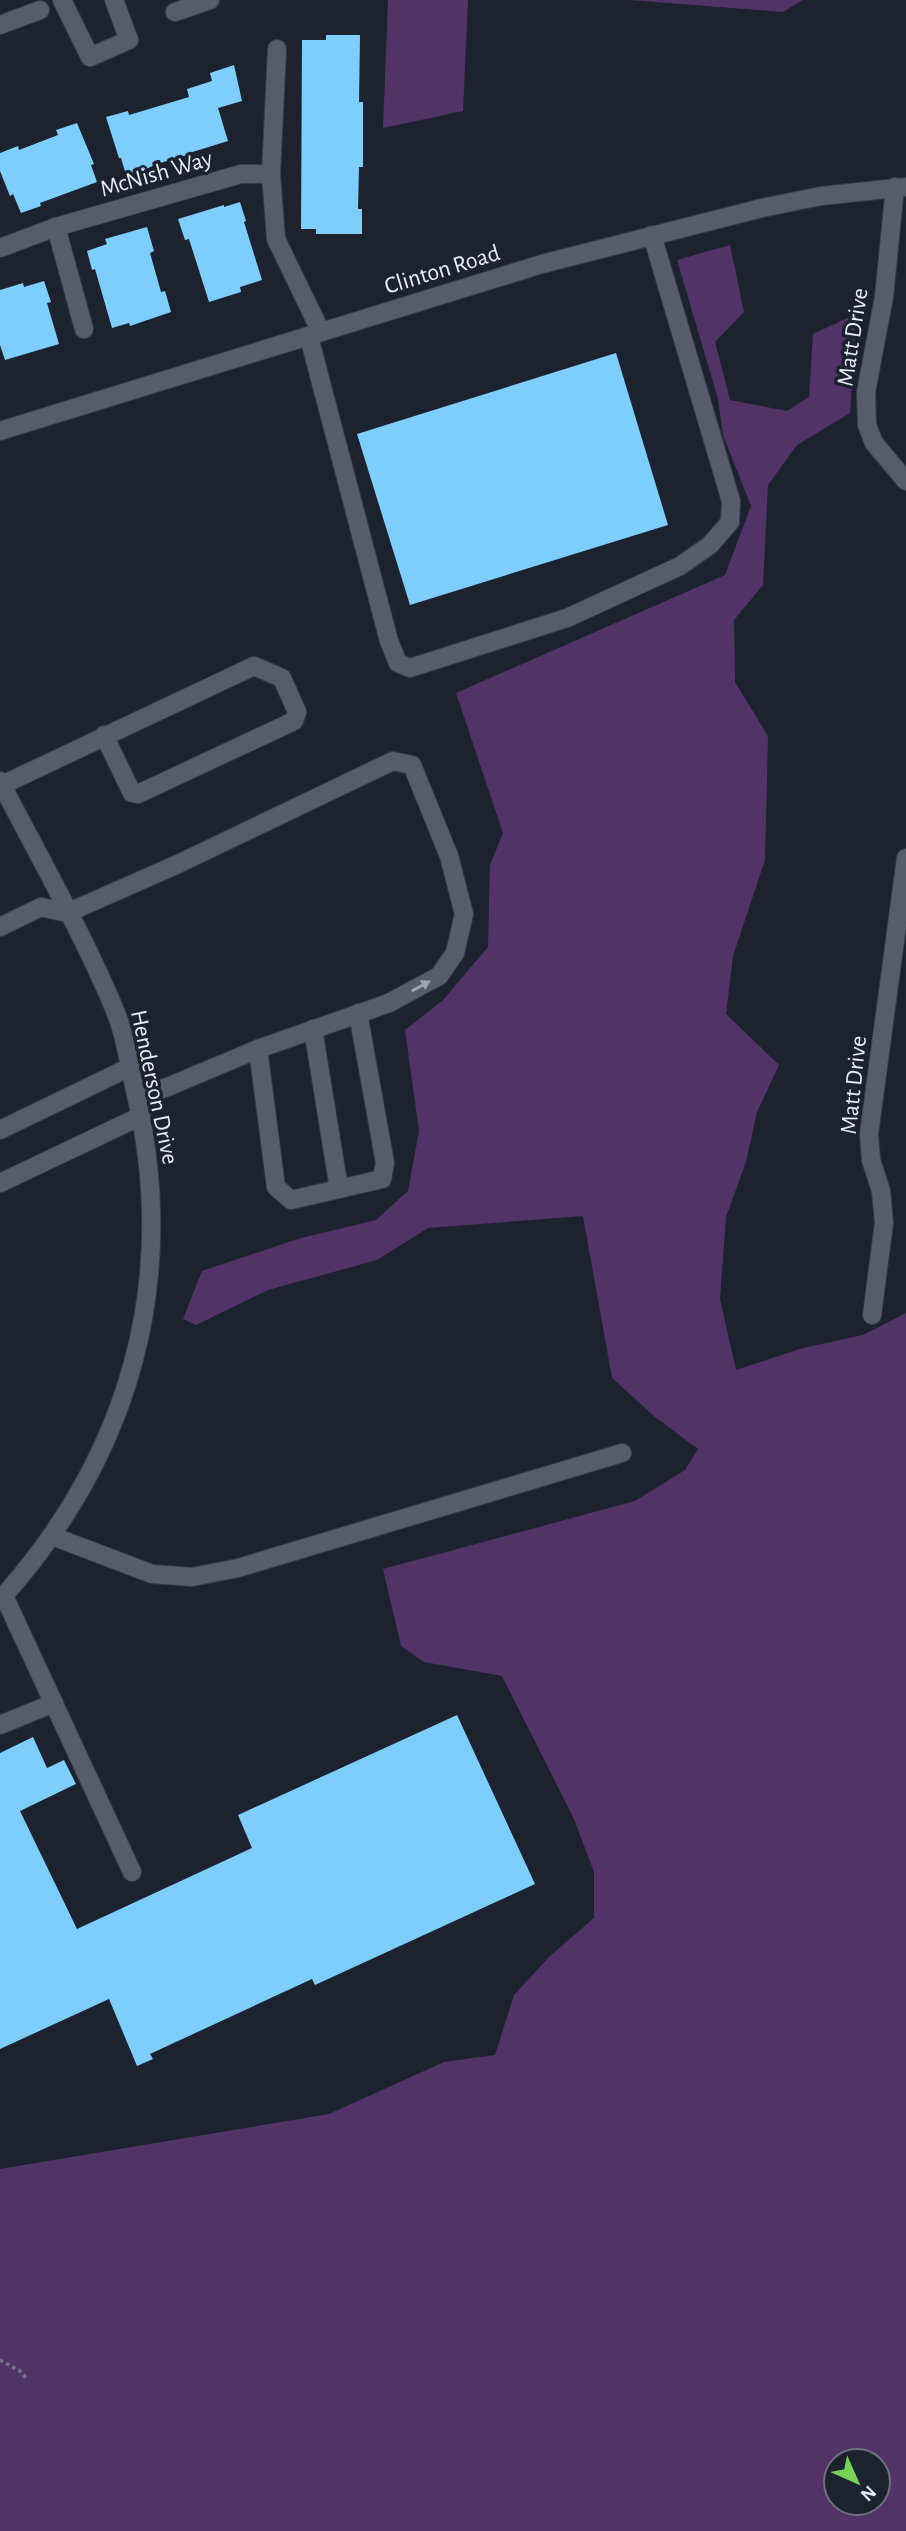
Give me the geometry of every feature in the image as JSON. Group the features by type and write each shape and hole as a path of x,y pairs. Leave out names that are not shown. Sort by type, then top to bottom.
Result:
{"street":[{"path":"62,0 90,57 129,40 114,0"},
{"path":"175,12 209,0"},
{"path":"0,24 40,10"},
{"path":"277,48 271,174 276,239 315,334 389,641 398,663 410,668 566,618 680,566 710,545 730,522 731,501 652,235"},
{"name":"McNish Way","path":"0,248 56,227 241,174 271,174"},
{"name":"Clinton Road","path":"0,431 542,264 652,235 821,196 900,187"},
{"name":"Matt Drive","path":"900,187 866,403 867,425 874,443 906,481"},
{"path":"56,227 84,329"},
{"path":"1,783 104,735 254,666 282,678 297,712 294,720 138,794 132,793 104,735"},
{"path":"0,928 41,907 67,913 178,864 393,761 412,765 449,856 464,914 455,953 439,976 389,1003 258,1049 165,1088 137,1096"},
{"name":"Henderson Drive","path":"1,783 117,1016 137,1096 152,1188 152,1245 146,1302 137,1347 118,1413 95,1465 52,1536 34,1562 2,1598"},
{"name":"Matt Drive","path":"872,1315 884,1223 881,1191 871,1160 869,1134 906,858"},
{"path":"258,1049 276,1187 291,1200 382,1179 385,1163 358,1013"},
{"path":"313,1029 339,1189"},
{"path":"0,1130 130,1067"},
{"path":"0,1183 141,1116"},
{"path":"52,1536 152,1574 191,1577 238,1568 622,1453"},
{"path":"2,1598 132,1872"},
{"path":"0,1725 54,1703"}],"path":[{"path":"0,2360 20,2371 27,2379"}],"shaded area":[{"path":"388,0 468,0 463,111 383,128"},
{"path":"630,0 803,0 783,12"},
{"path":"730,245 744,312 715,342 730,400 787,411 809,397 813,334 856,314 850,413 797,445 768,485 763,585 734,620 735,682 768,736 765,860 733,956 726,1014 779,1065 757,1112 746,1162 726,1217 720,1299 736,1370 803,1348 863,1335 906,1313 906,2531 0,2531 0,2169 329,2114 444,2062 495,2055 514,1995 550,1956 594,1918 594,1872 574,1819 502,1676 424,1662 401,1646 383,1569 635,1501 685,1470 698,1449 654,1416 612,1378 583,1216 428,1228 377,1260 268,1290 196,1325 183,1319 202,1271 301,1238 376,1220 408,1191 419,1131 405,1030 443,1000 488,947 490,865 503,833 456,693 725,575 751,506 723,435 718,399 677,260"}],"building":[{"path":"326,35 360,35 359,102 363,102 363,167 359,167 358,209 362,209 362,234 316,234 316,229 301,229 302,40 326,40"},
{"path":"234,65 242,101 218,108 228,141 157,164 146,169 146,172 127,178 106,117 128,111 129,115 189,97 187,89 212,81 210,73"},
{"path":"77,123 94,164 91,165 97,182 21,213 13,194 10,196 0,171 0,153 18,146 19,150 58,135 56,130"},
{"path":"240,202 262,280 240,287 241,292 209,302 189,239 185,240 178,219"},
{"path":"147,227 154,251 150,253 161,292 165,291 171,312 130,326 129,323 112,328 87,251 107,244 105,239"},
{"path":"44,281 51,302 47,303 59,344 5,360 0,345 0,290 23,283 24,287"},
{"path":"616,353 668,525 410,605 357,434"},
{"path":"457,1715 535,1884 315,1985 312,1979 150,2054 153,2059 137,2066 109,1999 0,2049 0,1753 33,1737 47,1768 64,1760 76,1784 20,1811 77,1929 252,1848 238,1815"}]}
